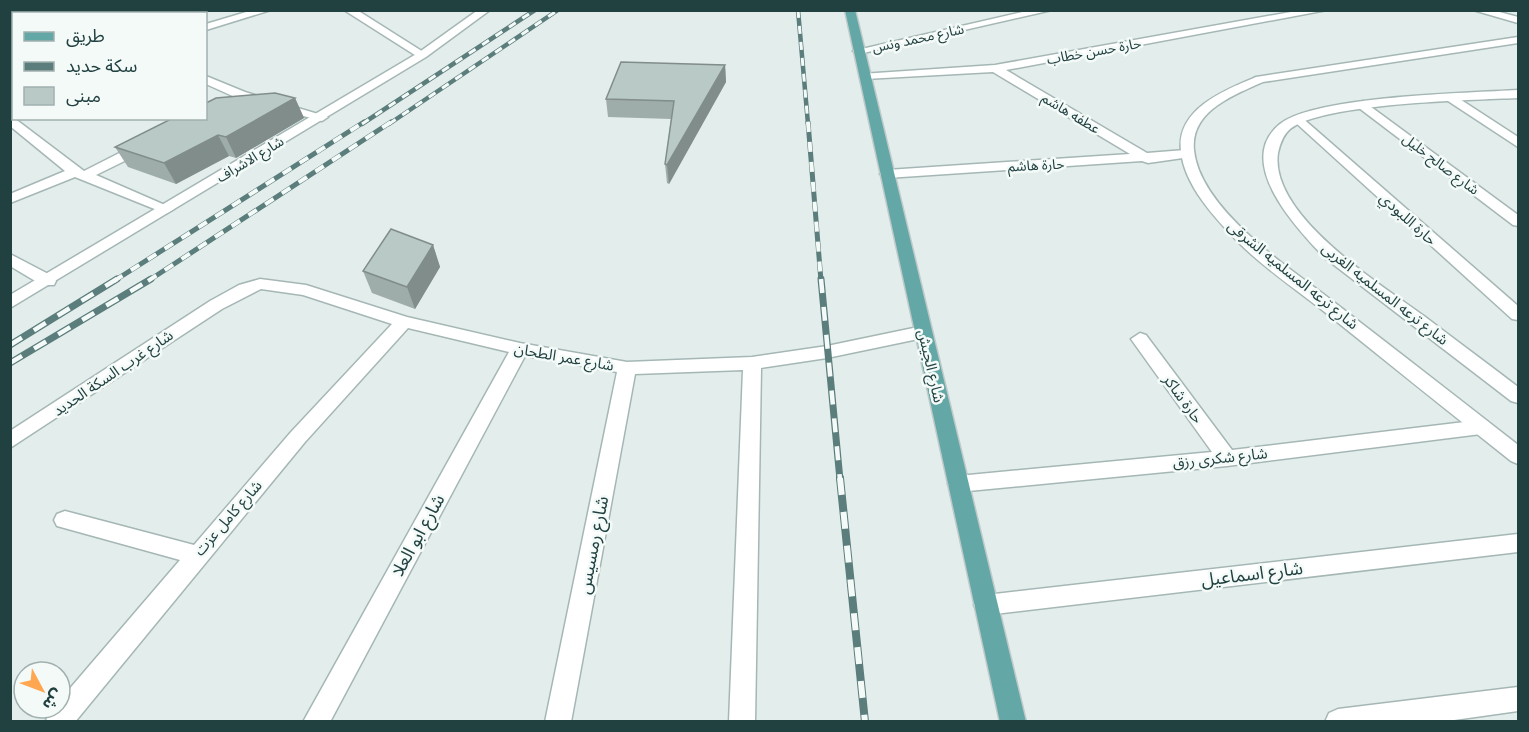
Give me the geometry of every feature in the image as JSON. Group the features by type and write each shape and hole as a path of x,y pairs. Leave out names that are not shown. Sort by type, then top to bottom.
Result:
{"main road":[{"name":"شارع الجيش","path":"850,10 1012,722"}],"street":[{"path":"207,27 266,10"},
{"path":"350,10 422,55"},
{"name":"شارع الاشراف","path":"10,303 322,117 422,55 485,10"},
{"name":"شارع محمد ونس","path":"859,51 1047,10"},
{"name":"حارة حسن خطاب","path":"865,76 995,68 1322,10"},
{"path":"1478,10 1518,20"},
{"path":"1185,154 1185,138 1201,112 1214,101 1243,85 1278,75 1518,40"},
{"path":"1493,45 1518,49"},
{"name":"عطفه هاشم","path":"995,68 1148,159"},
{"path":"207,80 241,95 322,117"},
{"name":"شارع ترعه المسلميه الغربى","path":"1518,94 1364,105 1300,120 1285,126 1276,139 1271,154 1272,172 1290,212 1331,255 1518,396"},
{"path":"223,104 241,95"},
{"path":"1452,98 1518,143"},
{"name":"شارع صالح خليل","path":"1364,105 1518,222"},
{"name":"حارة اللبودي","path":"1300,120 1518,315"},
{"path":"11,121 80,174 167,208"},
{"path":"10,199 80,174 155,140"},
{"name":"حارة هاشم","path":"887,174 1148,159 1185,154"},
{"name":"شارع ترعه المسلميه الشرقى","path":"1185,154 1195,180 1215,209 1245,240 1518,456"},
{"path":"10,259 48,281"},
{"name":"شارع عمر الطحان","path":"216,305 253,286 281,285 306,290 404,322 520,350 627,368 753,363 827,352 923,332"},
{"name":"شارع غرب السكة الحديد","path":"10,441 216,305"},
{"name":"شارع كامل عزت","path":"58,722 196,555 298,437 404,322"},
{"name":"حارة شاكر","path":"1140,339 1227,458"},
{"name":"شارع ابو العلا","path":"316,722 520,350"},
{"path":"742,722 753,363"},
{"name":"شارع رمسيس","path":"558,722 627,368"},
{"name":"شارع شكرى رزق","path":"958,484 1227,458 1481,427"},
{"path":"65,520 196,555"},
{"name":"شارع اسماعيل","path":"986,605 1518,543"},
{"path":"1338,722 1518,699"}],"building":[{"path":"621,62 725,65 667,165 665,164 674,101 606,99"},
{"path":"275,93 295,98 226,137 218,135 164,163 115,147 169,120 207,120 207,102 216,98"},
{"path":"391,229 433,245 407,287 363,271"}],"railway":[{"path":"362,124 535,10"},
{"path":"389,124 558,10"},
{"path":"798,10 808,124"},
{"path":"114,281 364,122"},
{"path":"148,281 391,122"},
{"path":"808,122 821,281"},
{"path":"10,345 117,279"},
{"path":"10,363 151,279"},
{"path":"821,279 840,480"},
{"path":"840,478 865,722"}]}
